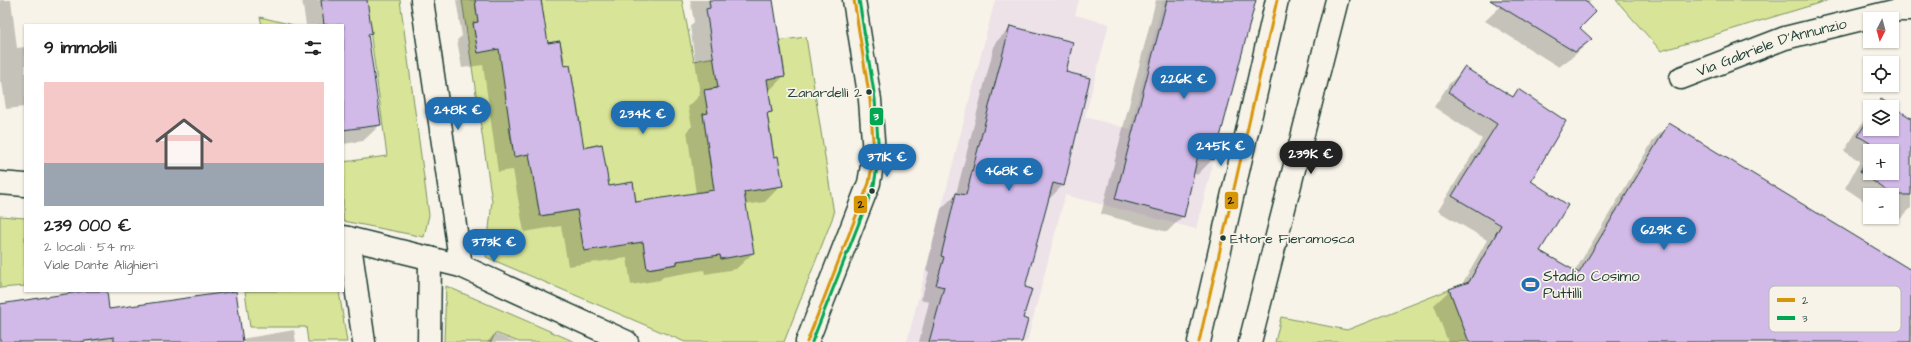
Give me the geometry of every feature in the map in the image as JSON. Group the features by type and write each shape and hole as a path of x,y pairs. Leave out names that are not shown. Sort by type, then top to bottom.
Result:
{"street":[{"path":"422,0 461,266"},
{"path":"806,342 869,183 874,154 870,100 854,0"},
{"path":"1199,342 1277,0"},
{"path":"1250,342 1338,0"},
{"name":"Via Gabriele D'Annunzio","path":"1681,78 1785,38 1898,10 1911,10"},
{"path":"0,183 24,185"},
{"path":"364,342 346,238 461,266 627,342"},
{"path":"429,342 430,258"}],"shaded area":[{"path":"995,0 1079,0 1075,15 1109,24 1085,117 1130,129 1163,0 1255,0 1196,229 1065,195 1027,342 907,342"}],"green space":[{"path":"366,0 400,0 429,215 424,237 344,221 344,162 387,156"},
{"path":"462,0 475,0 478,22 473,23 478,52 503,48 514,127 509,128 514,156 539,153 536,192 540,216 577,210 643,241 648,269 677,264 677,261 720,255 744,192 774,157 767,113 772,112 769,95 760,80 785,76 781,47 777,47 776,41 806,37 834,214 784,342 685,342 486,257 492,201"},
{"path":"541,0 682,0 694,61 720,56 725,86 705,90 708,113 703,114 707,138 714,149 708,150 711,170 718,191 637,208 633,183 600,188 601,144 577,149 580,123 570,66 565,66 560,41 541,44 537,19 544,18"},
{"path":"1616,0 1829,0 1661,51"},
{"path":"260,17 289,24 262,24"},
{"path":"0,216 24,218 24,286 0,288"},
{"name":"Stadio Cosimo Puttilli","path":"1501,225 1540,251 1694,342 1275,342 1281,317 1347,330 1469,282"},
{"path":"446,286 575,342 519,342 495,333 491,342 444,342"},
{"path":"245,292 339,292 347,342 308,342 306,327 250,327"}],"building":[{"path":"321,0 367,0 372,33 368,34 381,125 344,130 344,24 324,24"},
{"path":"475,0 541,0 548,43 560,41 564,66 570,65 584,148 602,144 609,186 633,182 636,202 714,190 703,114 708,113 704,90 718,88 706,9 710,8 709,0 773,0 785,76 767,79 772,112 767,113 774,157 778,156 783,186 744,192 754,253 721,259 720,255 677,261 677,264 647,269 643,242 584,251 577,210 540,216 529,154 514,157 499,49 478,53 473,23 478,22"},
{"path":"1167,0 1256,0 1214,160 1198,155 1184,217 1115,199"},
{"path":"1490,0 1585,0 1596,12 1580,28 1592,39 1575,52"},
{"path":"1010,26 1073,42 1066,72 1090,78 1064,186 1053,183 1025,287 1032,289 1023,318 1028,320 1022,342 929,342 944,287 936,285 944,257 941,256 956,193 966,195"},
{"path":"1464,67 1513,97 1518,89 1566,121 1531,181 1568,205 1540,251 1579,273 1669,123 1911,270 1911,342 1469,342 1449,289 1469,282 1501,225 1452,196 1497,124 1448,92"},
{"path":"1899,110 1911,118 1911,195 1899,195 1899,188 1883,188 1871,180 1899,180 1899,144 1872,144 1858,136 1863,128 1863,136 1899,136"},
{"path":"1863,167 1863,174 1860,172"},
{"path":"78,292 107,292 109,309 236,292 243,342 114,342 114,337 79,342 0,342 0,304"}],"transit line":[{"name":"2","path":"807,342 869,183 874,154 870,100 854,0"},
{"name":"3","path":"812,342 874,185 879,155 875,99 859,0"},
{"name":"2","path":"1199,342 1277,0"}],"place":[{"name":"Zanardelli 2","path":"869,92"},
{"name":"Ettore Fieramosca","path":"1223,238"},
{"name":"Stadio Cosimo Puttilli","path":"1530,285"}]}
